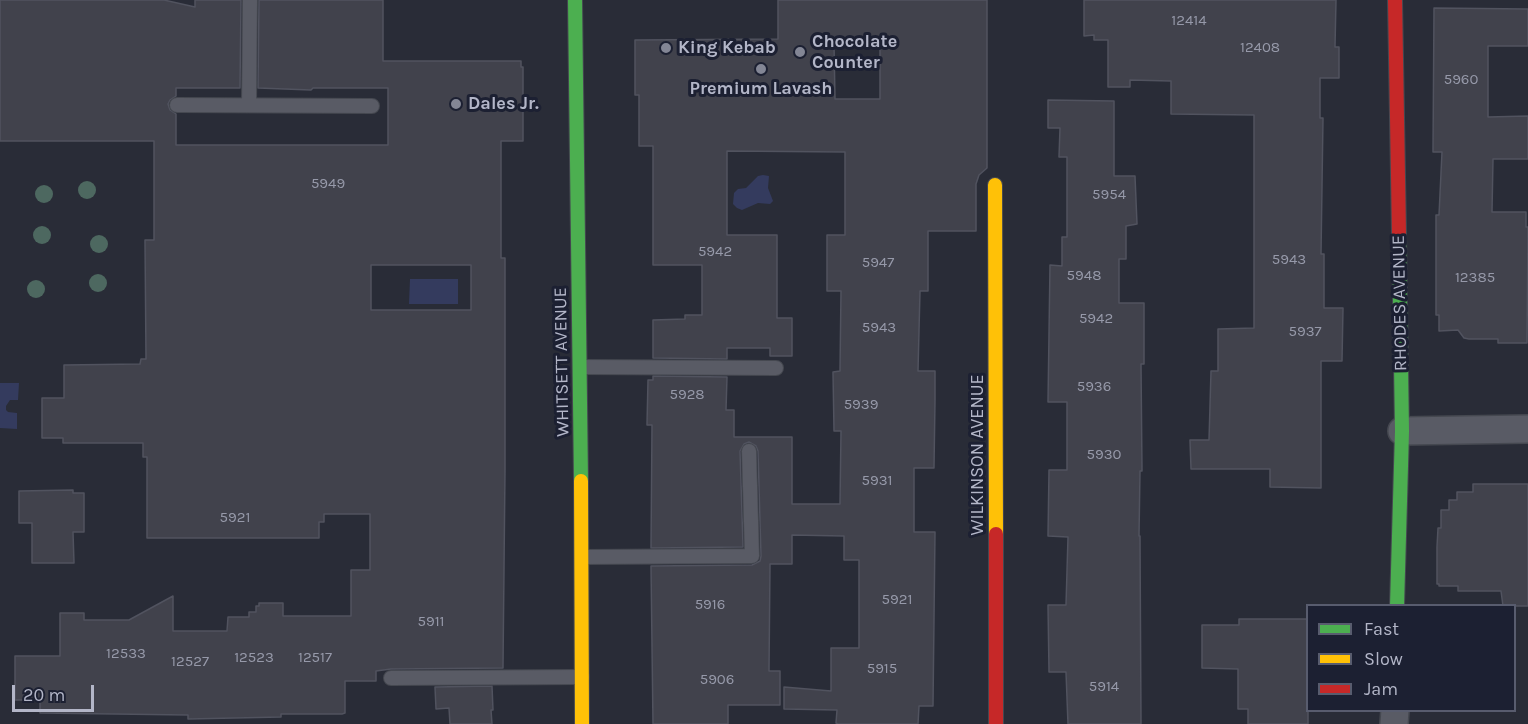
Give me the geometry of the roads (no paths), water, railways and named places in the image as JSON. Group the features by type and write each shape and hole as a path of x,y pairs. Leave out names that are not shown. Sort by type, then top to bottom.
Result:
{"street":[{"name":"WHITSETT AVENUE","path":"575,0 582,724"},
{"name":"RHODES AVENUE","path":"1395,0 1402,431 1397,604"},
{"name":"WILKINSON AVENUE","path":"996,185 996,724"},
{"path":"1402,431 1528,429"}],"lane":[{"path":"249,105 250,0"},
{"path":"177,105 372,106"},
{"path":"580,367 776,368"},
{"path":"582,557 752,556 749,451"},
{"path":"391,678 582,677"}],"water":[{"path":"758,176 769,176 768,188 773,201 770,204 758,203 742,210 737,208 733,204 734,193 738,189 746,188"},
{"path":"410,279 458,279 458,304 409,304"},
{"path":"0,383 19,383 18,400 10,400 6,406 8,412 17,413 17,429 0,428"}],"place":[{"name":"King Kebab","path":"666,48"},
{"name":"Chocolate Counter","path":"800,52"},
{"name":"Premium Lavash","path":"761,69"},
{"name":"Dales Jr.","path":"456,104"}]}
